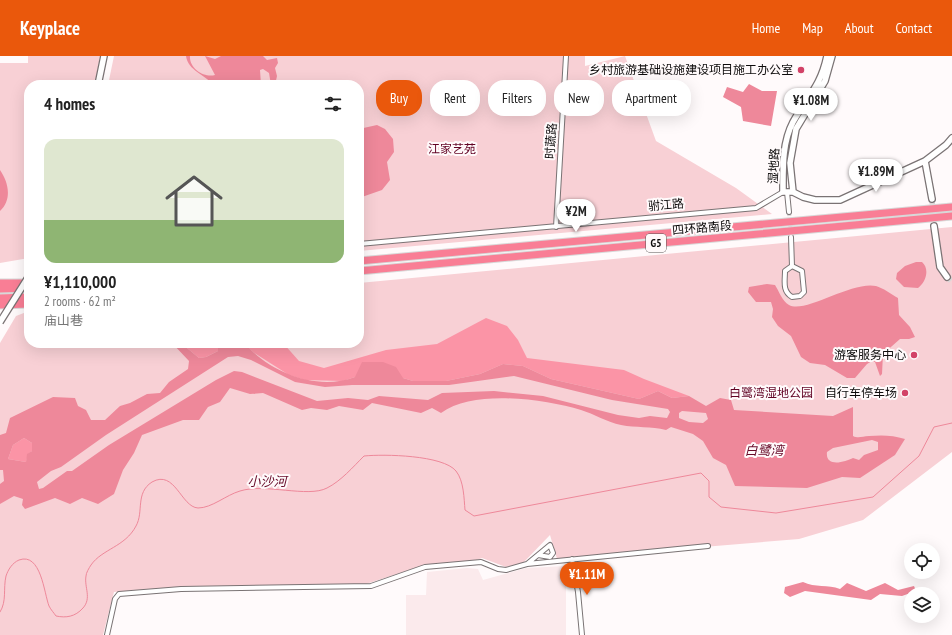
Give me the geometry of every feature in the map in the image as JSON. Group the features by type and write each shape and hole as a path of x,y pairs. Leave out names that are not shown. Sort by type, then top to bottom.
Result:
{"highway":[{"name":"四环路南段","path":"364,261 952,207"},
{"name":"四环路南段","path":"364,270 952,216"},
{"path":"0,283 24,283"},
{"path":"0,289 24,288"},
{"path":"0,298 24,297"},
{"path":"0,305 24,304"}],"street":[{"path":"99,80 104,56"},
{"name":"时蔬路","path":"556,227 566,56"},
{"name":"湿地路","path":"788,192 783,162 788,134 793,122 817,87 827,56"},
{"name":"湿地路","path":"788,192 790,163 796,129 826,81 832,56"},
{"path":"789,212 788,192 803,198 815,200 840,200 925,161 946,145 952,138"},
{"path":"925,161 932,199"},
{"name":"驸江路","path":"364,244 756,208 788,192"},
{"path":"934,226 940,267 947,277"},
{"path":"791,237 792,266"},
{"path":"792,266 802,271 804,292 800,296 792,297 788,295 784,286 786,271 792,266"},
{"path":"0,322 24,284"},
{"path":"107,635 114,599 119,594 181,589 371,586 425,567 481,562 498,569 506,570 527,564 708,546"},
{"path":"527,564 538,556"},
{"path":"572,559 579,599 582,635"}],"shaded area":[{"path":"486,318 507,326 518,340 527,358 624,370 689,396 672,398 658,391 639,399 551,379 523,366 503,364 480,374 446,381 413,381 403,378 355,377 343,381 305,380 289,375 248,348 287,348 299,361 324,368 386,350 437,344"},
{"path":"187,348 218,348 218,351 206,357 199,358"},
{"path":"24,438 32,443 32,451 28,454 26,462 8,459 13,445"},
{"path":"566,566 566,635 406,635 406,595 426,595 427,572 467,568 478,569 483,580 526,568"}],"green space":[{"path":"28,56 100,56 96,80 24,80 24,259 0,263 0,63 28,63"},
{"name":"江家艺苑","path":"114,56 585,56 585,66 625,56 634,80 612,80 612,116 647,116 656,141 736,188 772,214 364,251 364,80 109,80"},
{"name":"白鹭湾湿地公园","path":"952,227 952,452 863,520 799,539 557,559 550,535 523,563 506,567 482,558 474,561 425,565 366,584 181,587 114,592 103,635 0,635 0,343 16,316 24,313 24,348 364,348 364,283"}],"water":[{"path":"186,56 190,56 192,64 198,71 211,76 215,75 205,56 215,59 221,56 263,56 267,60 277,58 278,63 275,68 277,76 276,80 270,80 269,73 263,69 260,70 261,80 209,80 193,69 187,61"},
{"path":"749,84 762,91 777,91 771,126 743,121 741,107 723,97 727,87 743,92"},
{"path":"377,125 385,129 393,139 394,152 387,162 390,180 382,190 364,196 364,128"},
{"path":"0,170 7,186 8,197 4,207 0,211"},
{"path":"916,262 922,262 926,268 925,279 918,288 904,287 896,279 897,273 905,266"},
{"path":"767,284 775,285 787,303 796,307 817,302 854,288 866,286 879,287 898,298 899,315 910,327 915,337 900,339 883,354 882,374 880,376 875,362 872,361 867,364 855,378 847,378 825,365 810,363 801,357 791,336 778,326 772,317 773,309 771,302 756,302 748,292 749,287"},
{"name":"白鹭湾","path":"177,348 187,348 199,358 206,357 218,351 218,348 249,348 270,365 283,372 311,381 326,382 341,381 355,377 362,362 383,362 396,367 403,378 413,381 446,381 480,374 503,364 523,366 551,379 639,399 658,391 672,398 689,396 706,406 720,398 731,400 734,410 833,416 853,407 853,436 887,436 905,439 895,455 860,478 842,477 807,488 735,486 726,465 713,458 703,441 693,434 671,427 666,430 621,425 581,410 548,402 509,398 490,399 471,401 455,406 441,413 432,408 421,413 372,403 363,410 339,406 327,410 311,408 302,410 263,393 250,394 230,388 220,402 208,407 199,420 183,420 142,435 134,453 123,470 114,494 98,504 82,498 70,504 55,498 25,509 22,505 23,499 14,496 0,504 0,484 4,481 3,470 0,470 0,435 6,433 10,418 53,397 75,398 78,406 86,410 91,420 105,420 120,406 130,403 147,394 160,393 169,382 188,369 189,361","holes":["238,356 251,360 295,382 325,387 352,385 449,385 514,376 612,400 668,409 670,412 667,418 650,416 639,418 618,415 543,396 494,391 442,393 428,400 379,396 368,400 348,398 317,401 242,372 234,371 216,380 109,445 72,471 67,471 43,488 39,489 37,482 51,471 61,467 106,435 228,357","682,411 706,413 708,419 703,423 689,422 679,418 679,413","24,438 32,443 32,451 27,454 26,462 8,459 13,445","872,440 878,442 878,450 864,455 859,460 853,458 841,462 832,462 827,457 827,452 833,448"]},
{"path":"803,582 812,585 840,589 847,583 866,591 885,583 898,590 904,588 904,595 880,594 871,600 805,591 790,597 784,593 785,587"}],"waterway":[{"name":"小沙河","path":"0,612 4,599 5,581 8,571 17,561 26,559 32,562 37,568 49,606 56,616 70,616 80,611 86,604 87,600 86,573 89,568 101,555 126,539 131,533 138,521 143,492 152,482 160,479 166,480 172,484 187,502 198,508 214,504 235,493 250,489 309,492 319,491 337,482 364,456 385,455 426,459 449,466 456,471 461,480 465,510 474,516 701,473 709,481 709,497 721,507 776,513 873,497 919,456 934,427 952,423"}],"tunnel":[{"path":"932,199 934,226"},
{"path":"789,212 791,233"},
{"path":"947,277 952,282"}],"place":[{"name":"乡村旅游基础设施建设项目施工办公室","path":"801,70"},
{"name":"游客服务中心","path":"914,355"},
{"name":"自行车停车场","path":"905,393"}]}
